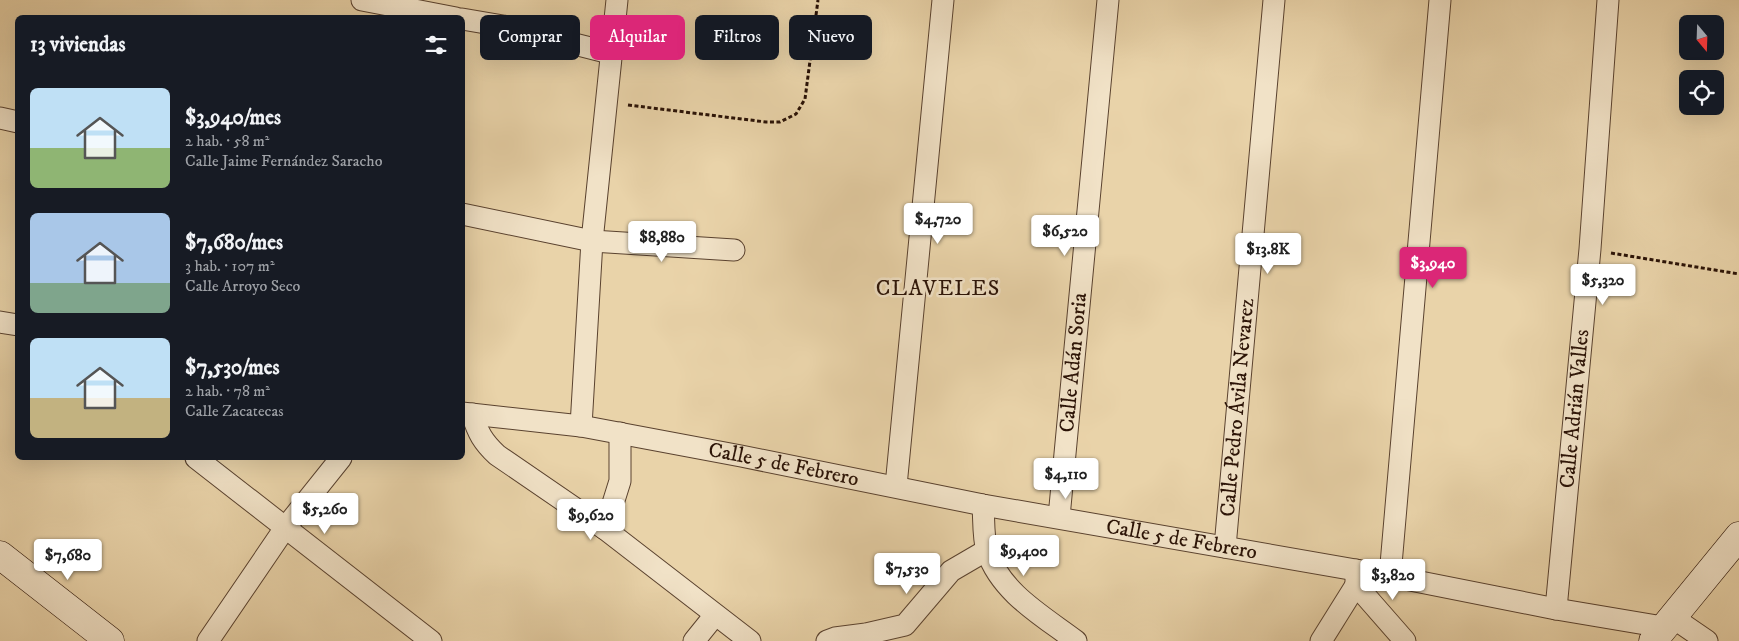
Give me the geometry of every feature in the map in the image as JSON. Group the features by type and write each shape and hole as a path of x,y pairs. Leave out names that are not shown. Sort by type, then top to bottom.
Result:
{"street":[{"path":"362,0 440,15"},
{"path":"615,15 617,0"},
{"path":"896,486 943,0"},
{"name":"Calle Adán Soria","path":"1059,517 1108,0"},
{"name":"Calle Pedro Ávila Nevarez","path":"1225,547 1274,0"},
{"path":"1390,576 1440,0"},
{"name":"Calle Adrián Valles","path":"1556,609 1590,250 1608,0"},
{"path":"465,20 503,26 590,48"},
{"path":"580,426 592,240 609,60"},
{"path":"0,118 15,121"},
{"path":"465,215 592,240 734,250"},
{"path":"0,322 15,324"},
{"path":"468,413 485,444 497,455 605,529 750,641"},
{"name":"Calle 5 de Febrero","path":"468,413 580,426 896,486 982,505 1225,547 1356,577 1390,576 1663,628"},
{"path":"605,529 620,481 620,434"},
{"path":"199,460 431,641"},
{"path":"208,641 285,528 339,460"},
{"path":"982,505 987,550 996,573 1014,594 1076,641"},
{"path":"1707,641 1663,628 1726,568 1739,536"},
{"path":"827,641 905,625 951,571 987,550"},
{"path":"0,555 110,641"},
{"path":"1321,641 1356,577 1405,641"},
{"path":"694,641 715,615"}],"path":[{"path":"606,102 780,122 796,114 805,99 818,0"},
{"path":"1590,250 1739,274"}],"district":[{"name":"CLAVELES","path":"938,288"}]}
